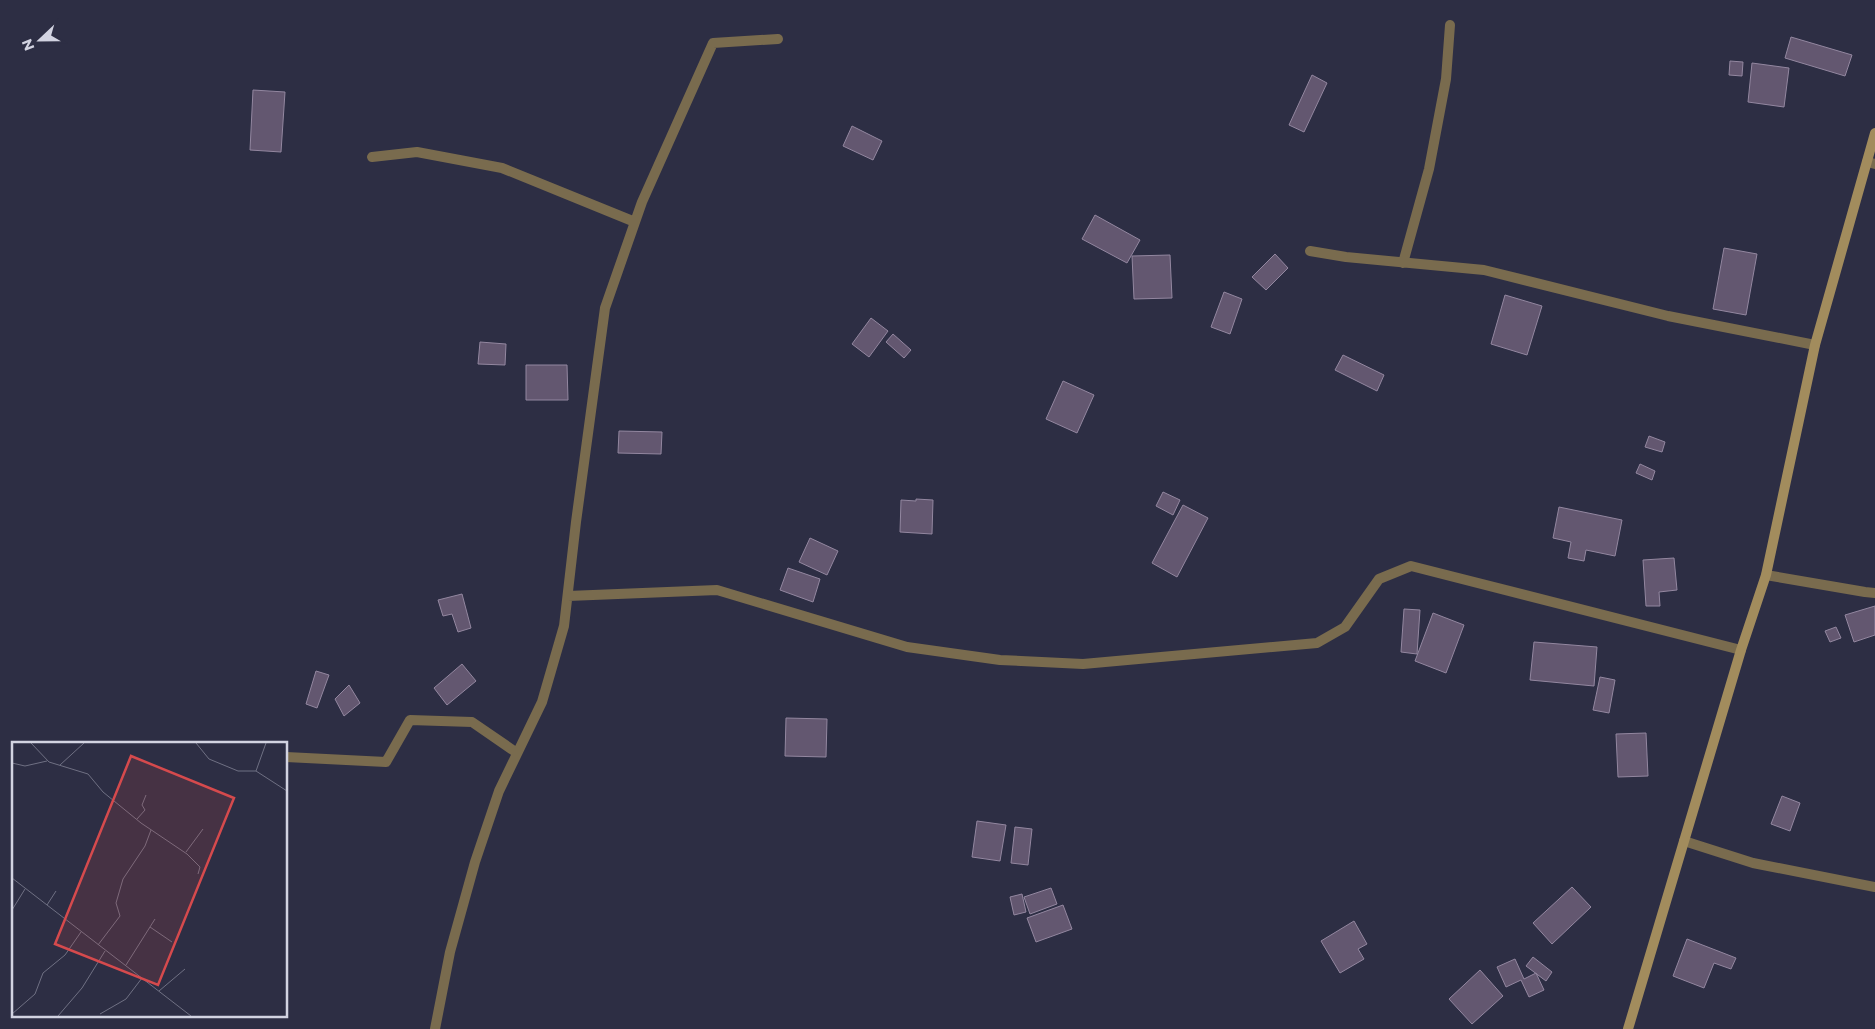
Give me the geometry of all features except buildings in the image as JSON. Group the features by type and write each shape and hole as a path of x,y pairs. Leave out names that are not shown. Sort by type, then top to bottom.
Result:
{"main road":[{"path":"1628,1029 1741,650 1766,575 1815,345 1871,163 1875,133"}],"street":[{"path":"1403,262 1429,169 1446,78 1450,25"},
{"path":"435,1029 450,952 475,862 499,792 542,702 564,626 604,308 642,202 712,43 778,38"},
{"path":"372,157 417,152 502,168 635,222"},
{"path":"1310,251 1484,270 1668,316 1815,345"},
{"path":"568,596 717,590 907,647 1000,660 1082,664 1317,643 1345,627 1379,579 1411,566 1741,650"},
{"path":"1766,575 1875,593"},
{"path":"288,757 386,762 410,720 472,722 517,753"},
{"path":"1684,841 1753,863 1875,887"}]}
